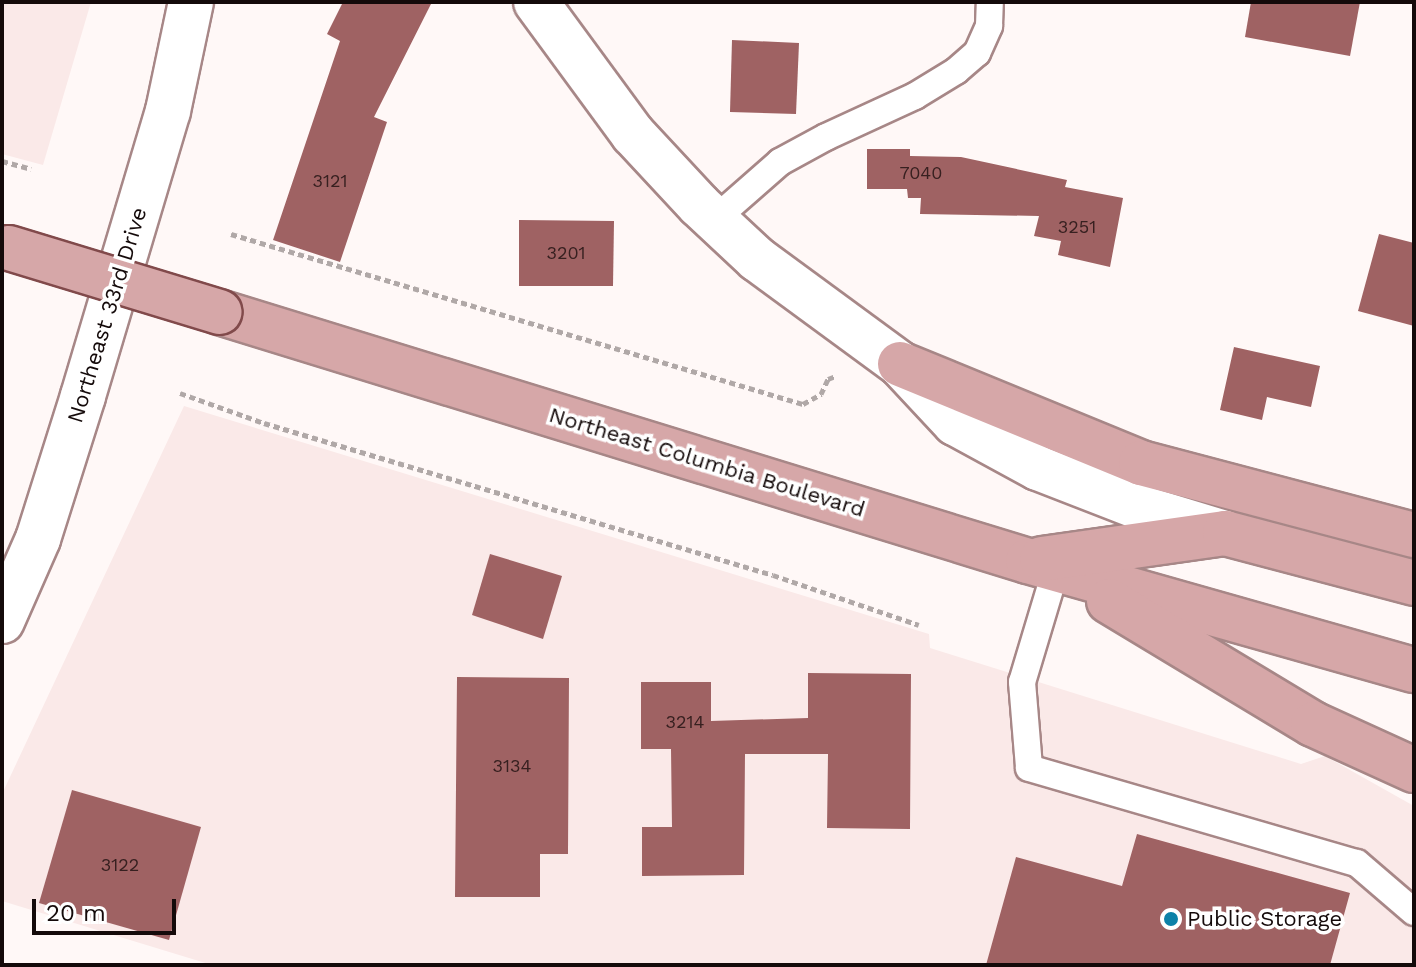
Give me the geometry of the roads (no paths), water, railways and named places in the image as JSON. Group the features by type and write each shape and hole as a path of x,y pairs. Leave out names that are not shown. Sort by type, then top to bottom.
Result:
{"main road":[{"name":"Northeast 33rd Drive","path":"2,621 38,539 87,382 168,111 191,2"},
{"path":"536,2 633,134 714,220 757,259 900,364 955,423 998,449 1136,506 1414,583"},
{"name":"Northeast Columbia Boulevard","path":"4,248 1042,565 1414,670"},
{"path":"900,364 1141,463 1414,535"},
{"path":"1042,565 1225,533"},
{"path":"1042,565 1313,724 1414,770"}],"lane":[{"path":"714,220 780,162 915,96 956,71 977,53 989,26 990,2"},
{"path":"1042,565 1022,682 1029,768 1357,863 1414,912"}],"place":[{"name":"Public Storage","path":"1171,919"}]}
